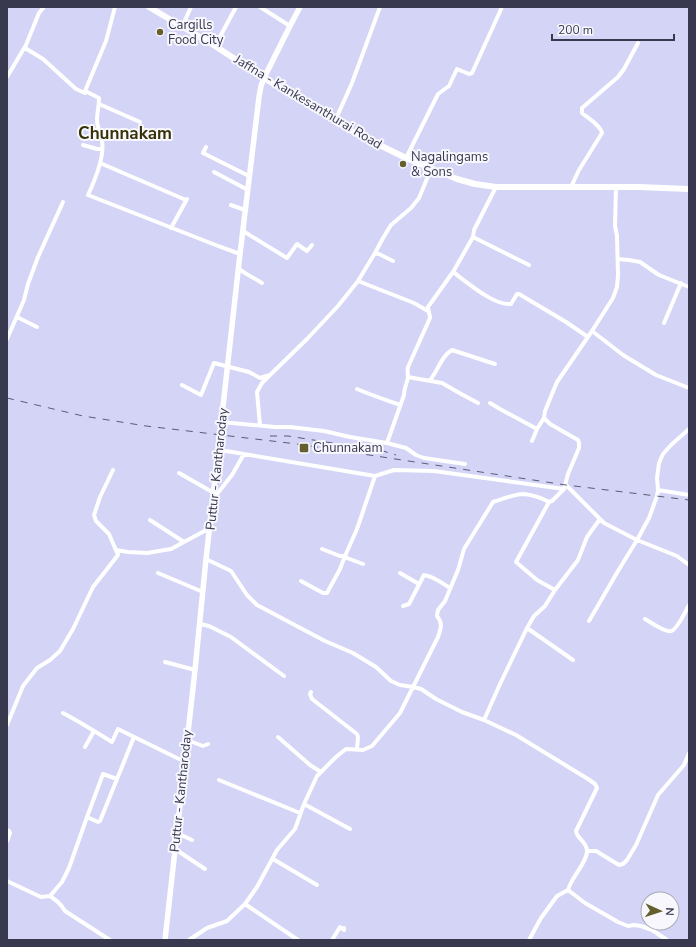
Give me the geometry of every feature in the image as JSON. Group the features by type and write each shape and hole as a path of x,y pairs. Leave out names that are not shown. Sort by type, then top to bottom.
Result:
{"main road":[{"name":"Jaffna - Kankesanthurai Road","path":"149,7 357,134 406,158 475,184 496,187 571,186 689,189"},
{"name":"Puttur - Kantharoday","path":"164,940 185,761 221,422 259,97 264,78 300,7"}],"street":[{"path":"7,76 24,48 39,13 44,7"},
{"path":"85,91 106,41 115,7"},
{"path":"182,27 191,7"},
{"path":"215,46 236,7"},
{"path":"260,7 290,26"},
{"path":"335,121 352,82 380,7"},
{"path":"406,158 438,94 449,86 457,69 470,74 472,73 502,7"},
{"path":"571,186 602,133 600,128 585,116 581,110 618,77 638,43"},
{"path":"24,48 43,59 76,90 84,93 85,91 99,98 97,121 103,143 96,177 88,195 240,254"},
{"path":"99,104 140,122"},
{"path":"83,145 102,149"},
{"path":"206,147 203,153 249,176"},
{"path":"100,163 187,199 171,228"},
{"path":"260,425 257,392 262,383 307,339 338,306 358,281 391,225 411,208 419,198 432,169"},
{"path":"214,172 248,190"},
{"path":"388,443 404,395 404,388 408,377 408,367 430,318 428,307 453,272 473,237 474,230 496,187"},
{"path":"532,440 537,428 544,418 544,411 557,382 613,298 617,287 618,259 615,226 616,187"},
{"path":"7,339 24,300 38,257 63,202"},
{"path":"231,205 245,210"},
{"path":"243,231 287,258 297,244 307,251 312,245"},
{"path":"473,237 529,265"},
{"path":"375,253 393,261"},
{"path":"618,259 640,262 659,274 689,286"},
{"path":"239,269 262,283"},
{"path":"453,272 478,290 497,301 512,304 517,294 519,294 588,337"},
{"path":"358,281 414,303 428,311"},
{"path":"664,324 681,283"},
{"path":"17,317 36,327"},
{"path":"592,331 623,355 656,375 689,388"},
{"path":"430,380 447,353 452,350 495,364"},
{"path":"182,385 201,395 214,363 249,372 260,378 270,375"},
{"path":"408,377 442,383 478,403"},
{"path":"357,389 372,396 400,405"},
{"path":"490,403 537,428"},
{"path":"544,418 550,424 578,440 579,448 568,474 565,487 552,501 549,502 516,562 537,580 555,590"},
{"path":"221,422 324,431 388,443 406,448 424,458 465,464"},
{"path":"589,621 649,518 656,501 659,463 663,454 670,445 689,429"},
{"path":"219,450 375,476 394,470 434,471 565,487 604,523 637,540 677,556 689,565"},
{"path":"213,499 232,475 244,454"},
{"path":"7,725 23,686 37,668 50,660 60,651 73,629 93,587 118,555 109,534 96,521 94,515 100,497 113,470"},
{"path":"180,473 214,493"},
{"path":"301,581 323,593 327,593 340,570 357,529 375,476"},
{"path":"658,490 689,495"},
{"path":"189,940 207,928 227,921 245,904 257,888 278,850 295,829 304,804 321,772 346,749 363,750 372,746 400,713 438,637 442,625 437,616 438,610 445,601 458,570 464,549 493,502 524,494 542,498 549,502"},
{"path":"484,720 527,628 534,616 545,606 555,590 578,560 587,537 600,519"},
{"path":"150,520 184,542"},
{"path":"116,550 147,553 171,549 210,528"},
{"path":"322,549 340,556 345,556 362,564"},
{"path":"206,559 231,571 246,595 257,605 325,641 353,653 376,667 391,681 400,685 421,690 462,712 484,720 516,735 588,778 595,784 597,788 576,831 576,835 586,845 588,851 568,890 557,896 541,918 529,940"},
{"path":"158,573 203,592"},
{"path":"400,573 419,584"},
{"path":"403,606 409,604 424,575 438,580 450,588"},
{"path":"645,619 668,631 672,631 676,628 689,605"},
{"path":"200,624 209,626 231,637 284,676"},
{"path":"527,628 573,660"},
{"path":"165,662 195,670"},
{"path":"311,692 310,694 312,699 357,734 357,749"},
{"path":"63,713 88,726 112,742 118,730 185,761"},
{"path":"85,747 94,731"},
{"path":"87,817 98,822 100,821 134,737"},
{"path":"278,737 310,765 321,772"},
{"path":"187,740 203,746 208,744"},
{"path":"588,851 596,851 619,865 623,864 636,845 658,795 684,764 689,753"},
{"path":"7,881 41,898 50,896 62,882 69,868 103,774 117,779"},
{"path":"219,780 300,813"},
{"path":"304,804 350,829"},
{"path":"7,830 10,833 7,840"},
{"path":"177,833 192,840"},
{"path":"175,850 205,869"},
{"path":"273,859 317,885"},
{"path":"568,890 585,903 618,922 628,926 641,926 652,930 668,940"},
{"path":"50,896 57,900 65,911 110,940"},
{"path":"245,904 298,940"},
{"path":"332,940 340,927 344,930 344,928"}],"railway":[{"path":"7,398 83,416 146,426 297,444 566,485 689,500"},
{"path":"270,436 288,436 383,451 396,455"}],"place":[{"name":"Cargills Food City","path":"160,32"},
{"name":"Nagalingams & Sons","path":"403,164"},
{"name":"Chunnakam","path":"304,448"}],"district":[{"name":"Chunnakam","path":"125,133"}]}
